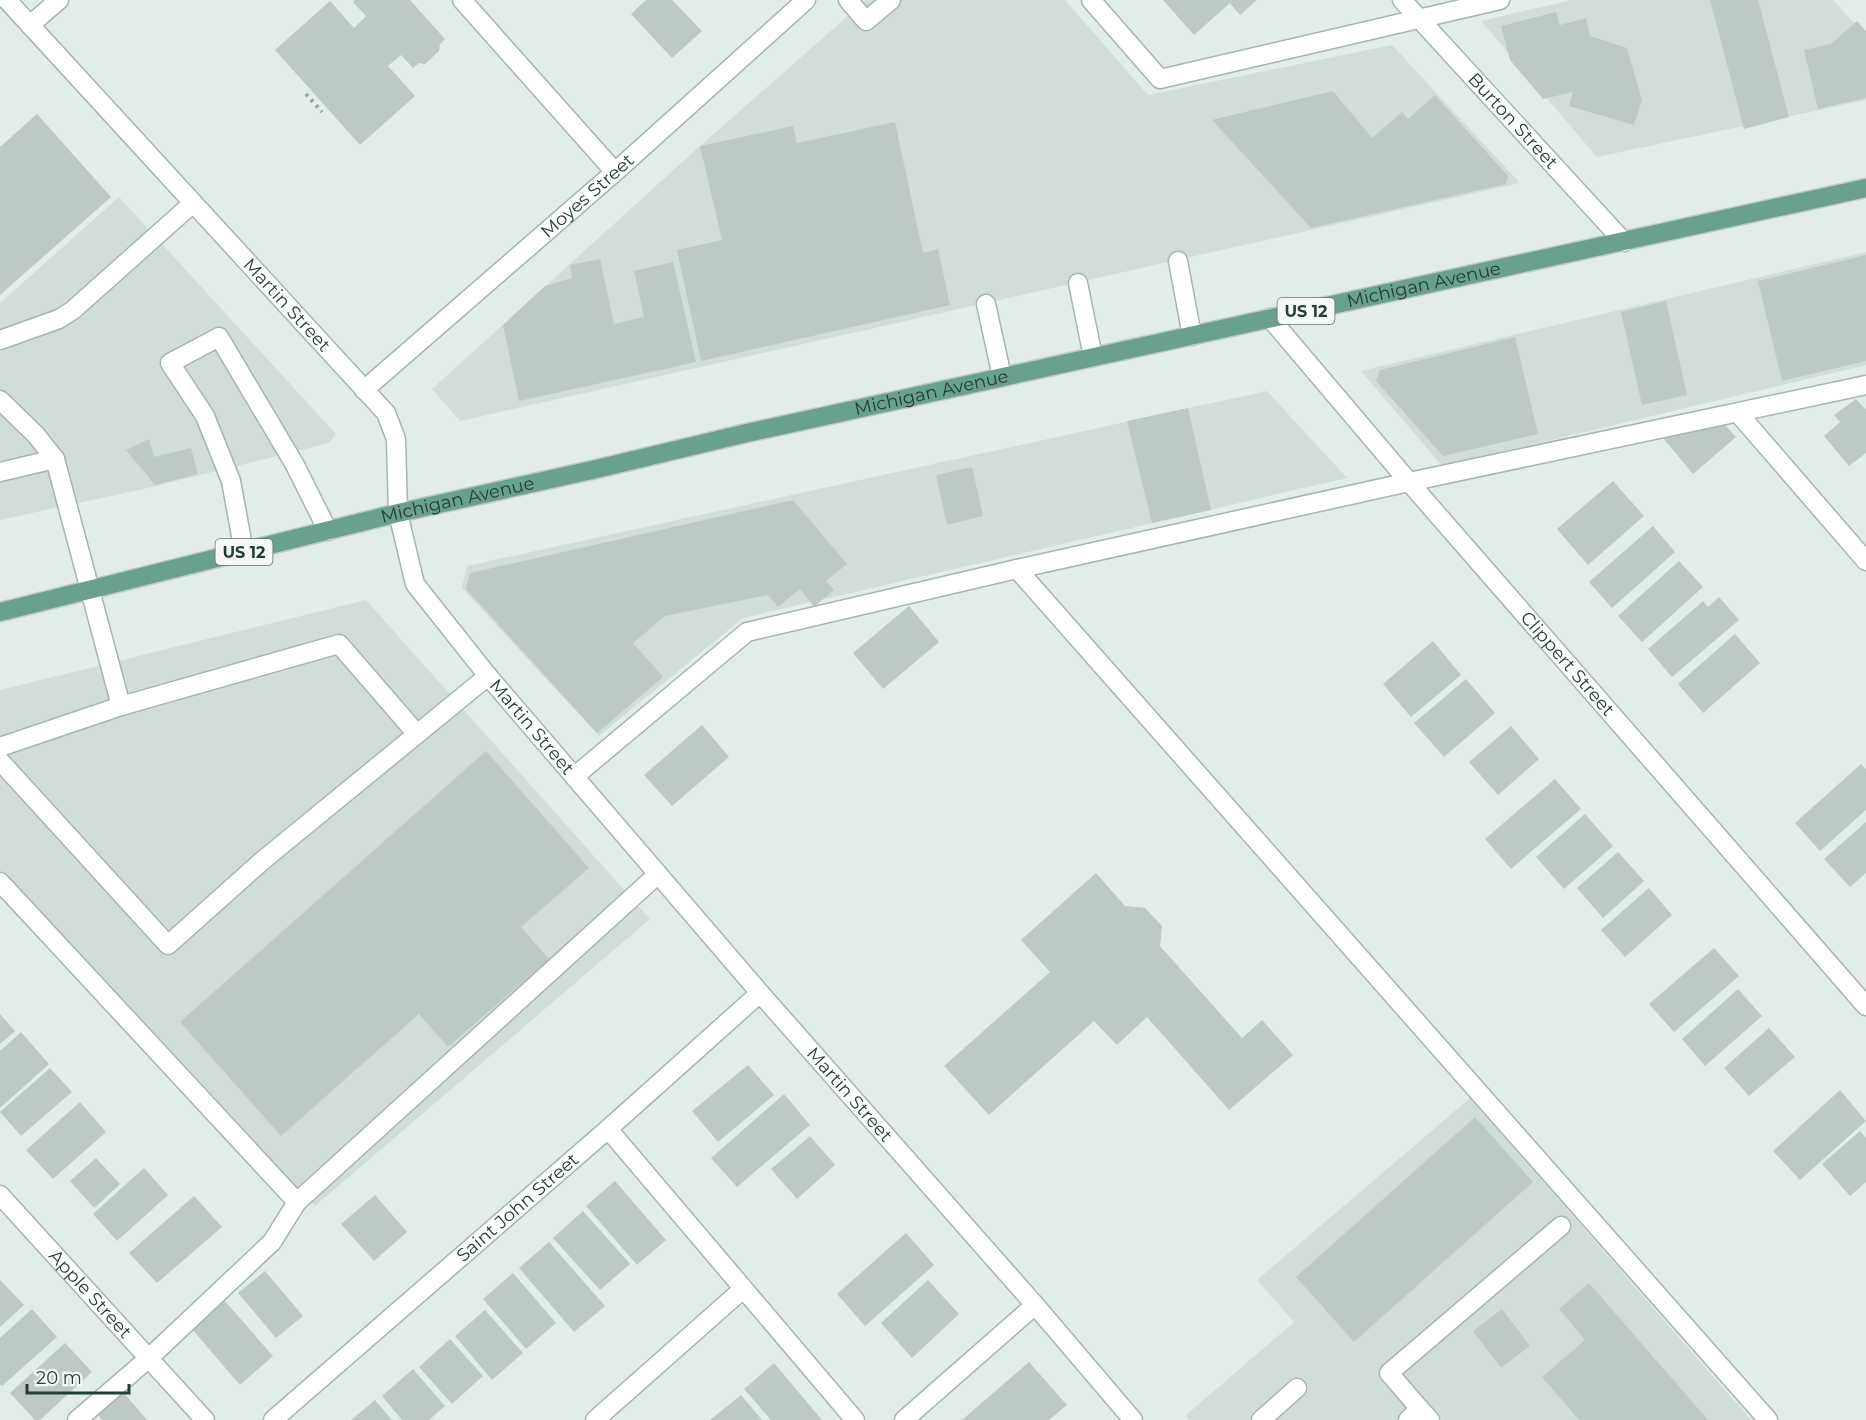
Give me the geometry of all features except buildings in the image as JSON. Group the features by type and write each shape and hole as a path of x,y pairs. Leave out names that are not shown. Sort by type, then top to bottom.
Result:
{"main road":[{"name":"Michigan Avenue","path":"0,612 398,513 747,433 1866,188"}],"street":[{"name":"Martin Street","path":"8,0 386,413 396,439 398,513 416,584 488,676 760,993 1035,1305 1133,1420"},
{"path":"30,25 59,0"},
{"path":"462,0 615,172"},
{"name":"Moyes Street","path":"364,390 615,172 806,0"},
{"path":"848,0 866,21 891,0"},
{"path":"1091,0 1160,79 1500,0"},
{"name":"Burton Street","path":"1402,0 1624,242"},
{"path":"0,340 59,319 72,310 193,203"},
{"path":"1178,261 1192,336"},
{"path":"1078,283 1093,357"},
{"path":"986,304 1002,377"},
{"name":"Clippert Street","path":"1270,318 1409,482 1866,1006"},
{"path":"244,552 231,481 205,416 170,363 219,338 295,465 328,531"},
{"path":"575,776 747,632 1409,482 1866,385"},
{"path":"0,400 36,435 55,459 121,706"},
{"path":"1738,412 1866,561"},
{"path":"0,472 55,459"},
{"path":"1017,569 1768,1420"},
{"path":"0,747 121,706 339,644 417,734"},
{"path":"0,761 168,945 262,861 488,676"},
{"path":"77,1420 149,1358 272,1242 297,1202 658,874"},
{"path":"0,882 297,1202"},
{"name":"Saint John Street","path":"273,1420 608,1129 760,993"},
{"path":"608,1129 855,1420"},
{"name":"Apple Street","path":"0,1195 205,1420"},
{"path":"1420,1416 1389,1373 1561,1226"},
{"path":"595,1420 743,1289"},
{"path":"904,1420 1035,1305"},
{"path":"1261,1420 1297,1388"}],"path":[{"path":"306,94 316,100 322,112"}],"shaded area":[{"path":"866,0 1065,0 1148,95 1392,45 1520,183 460,421 432,389 700,146"},
{"path":"1572,0 1833,0 1866,36 1866,100 1597,157 1481,21"},
{"path":"119,197 336,434 329,443 152,487 0,520 0,303"},
{"path":"1866,252 1866,365 1442,466 1361,371"},
{"path":"1267,391 1347,478 743,618 599,736 462,588 467,566"},
{"path":"366,600 650,919 315,1206 0,872 0,690"},
{"path":"1470,1098 1751,1420 1189,1420 1185,1416 1294,1322 1257,1280"}]}
